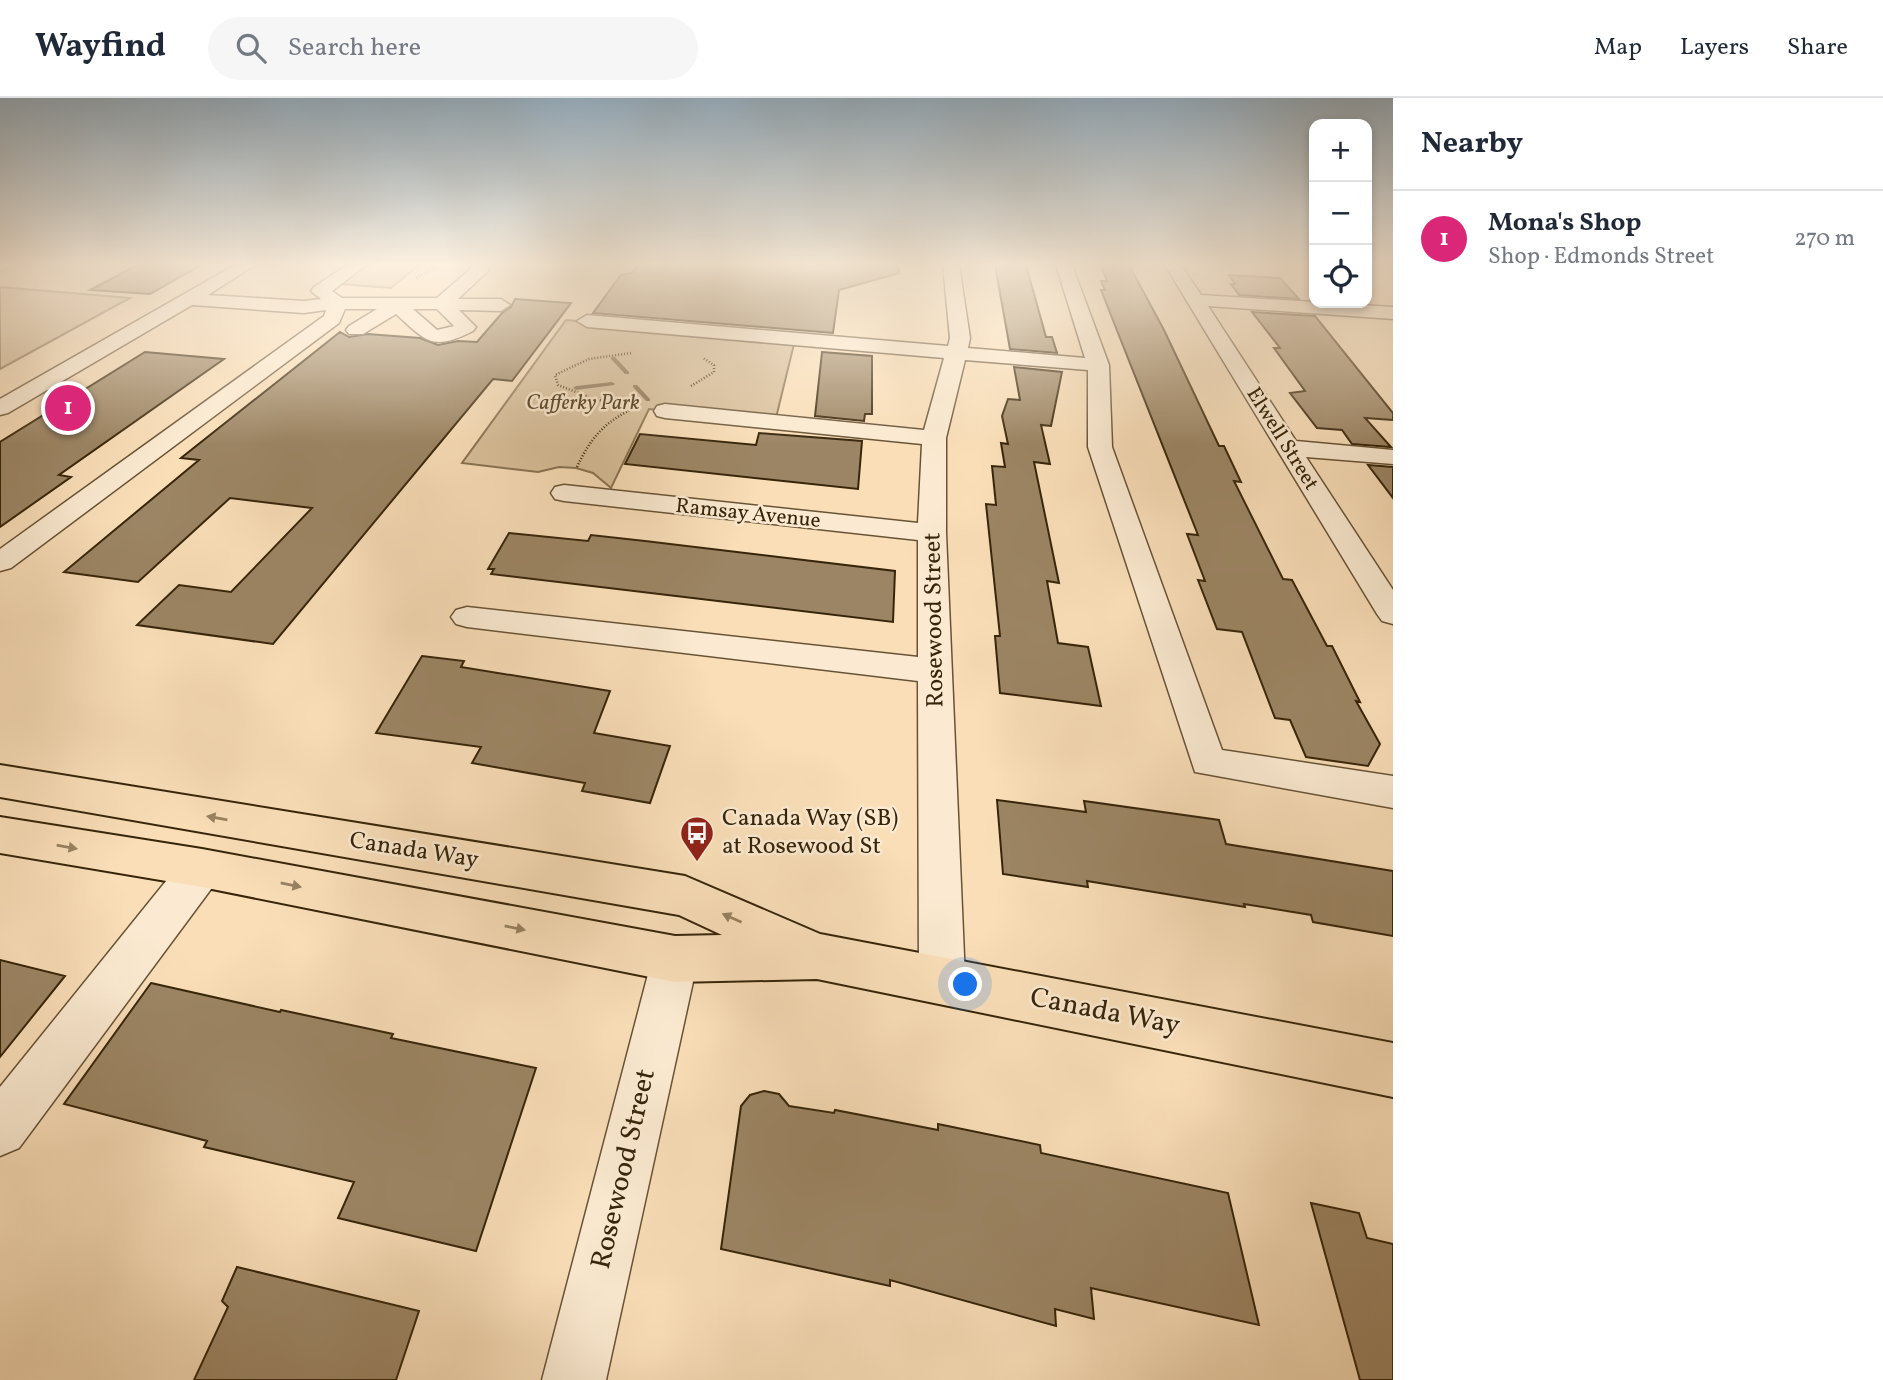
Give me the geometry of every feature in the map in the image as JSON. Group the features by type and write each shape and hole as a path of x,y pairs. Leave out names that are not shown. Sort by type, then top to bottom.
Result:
{"main road":[{"name":"Canada Way","path":"0,781 685,896 817,956"},
{"name":"Canada Way","path":"0,835 202,868 675,959 817,956 1393,1070"}],"street":[{"path":"0,408 145,325"},
{"path":"1,562 324,325"},
{"path":"356,330 364,325"},
{"path":"419,325 433,337 466,327 464,325"},
{"path":"633,325 1098,365"},
{"name":"Rosewood Street","path":"942,979 932,533 934,438 958,352 958,325"},
{"path":"1084,325 1098,365 1100,447 1208,762 1393,792"},
{"name":"Elwell Street","path":"1211,325 1390,603"},
{"path":"1375,325 1384,334"},
{"path":"665,411 934,438"},
{"path":"1288,448 1393,457"},
{"name":"Ramsay Avenue","path":"564,493 932,533"},
{"path":"467,617 937,671"},
{"path":"0,1129 202,868"},
{"name":"Rosewood Street","path":"574,1380 675,959"}],"path":[{"path":"638,352 589,359 555,375 558,385 592,400 665,411"}],"green space":[{"path":"0,325 81,325 0,369"},
{"name":"Cafferky Park","path":"562,325 621,325 795,340 775,422 649,409 611,488 593,473 576,468 559,467 538,472 462,463"}],"building":[{"path":"492,325 554,325 512,381 493,379 273,644 137,625 179,585 231,592 312,508 230,498 138,582 64,572 199,460 181,458 340,332 349,337 368,334 420,338 438,345 458,341 477,342"},
{"path":"735,325 834,325 833,333"},
{"path":"1006,325 1043,325 1046,337 1052,337 1057,353 1010,349"},
{"path":"1115,325 1161,325 1219,446 1224,446 1241,482 1234,481 1283,579 1292,580 1327,646 1332,646 1360,702 1356,701 1380,744 1368,766 1306,757 1290,720 1275,718 1242,632 1217,629 1198,580 1205,581 1187,534 1198,535"},
{"path":"1262,325 1322,325 1393,413 1393,420 1365,418 1391,447 1352,444 1342,430 1317,428 1290,393 1305,391 1274,348 1280,348"},
{"path":"145,352 224,359 59,475 71,477 0,527 0,442"},
{"path":"822,352 872,356 872,414 865,414 864,421 815,416"},
{"path":"1014,367 1062,372 1051,426 1041,425 1050,464 1034,462 1059,583 1047,581 1058,643 1088,647 1101,706 1000,693 995,636 1000,636 986,504 996,505 992,466 1005,467 1001,443 1008,444 1002,416 1008,399 1020,400"},
{"path":"759,433 862,441 858,489 625,464 640,434 756,445"},
{"path":"1368,465 1393,467 1393,498"},
{"path":"509,533 588,541 591,535 895,571 893,622 491,574 494,569 488,569"},
{"path":"422,656 464,661 461,667 610,691 594,733 670,746 650,803 582,791 585,783 472,763 481,747 376,733"},
{"path":"997,800 1086,812 1084,801 1219,820 1226,844 1393,871 1393,936 1313,922 1311,915 1244,904 1245,907 1087,881 1088,887 1003,874"},
{"path":"0,960 65,976 0,1057"},
{"path":"151,983 393,1034 391,1038 536,1068 476,1251 338,1218 354,1182 204,1147 207,1141 64,1104"},
{"path":"764,1091 779,1094 789,1106 834,1113 835,1110 938,1130 938,1124 1040,1145 1041,1153 1228,1193 1259,1325 1091,1288 1094,1319 1055,1309 1056,1326 890,1280 890,1286 721,1249 741,1106 750,1095"},
{"path":"1311,1203 1359,1213 1367,1238 1393,1244 1393,1380 1360,1380"},
{"path":"237,1267 419,1311 396,1380 194,1380 228,1307 222,1301"}],"waterway":[{"path":"613,358 627,373"},
{"path":"576,388 612,384"},
{"path":"635,386 648,400"}],"place":[{"name":"Mona's Shop","path":"68,408"},
{"name":"Canada Way (SB) at Rosewood St","path":"697,863"}]}
